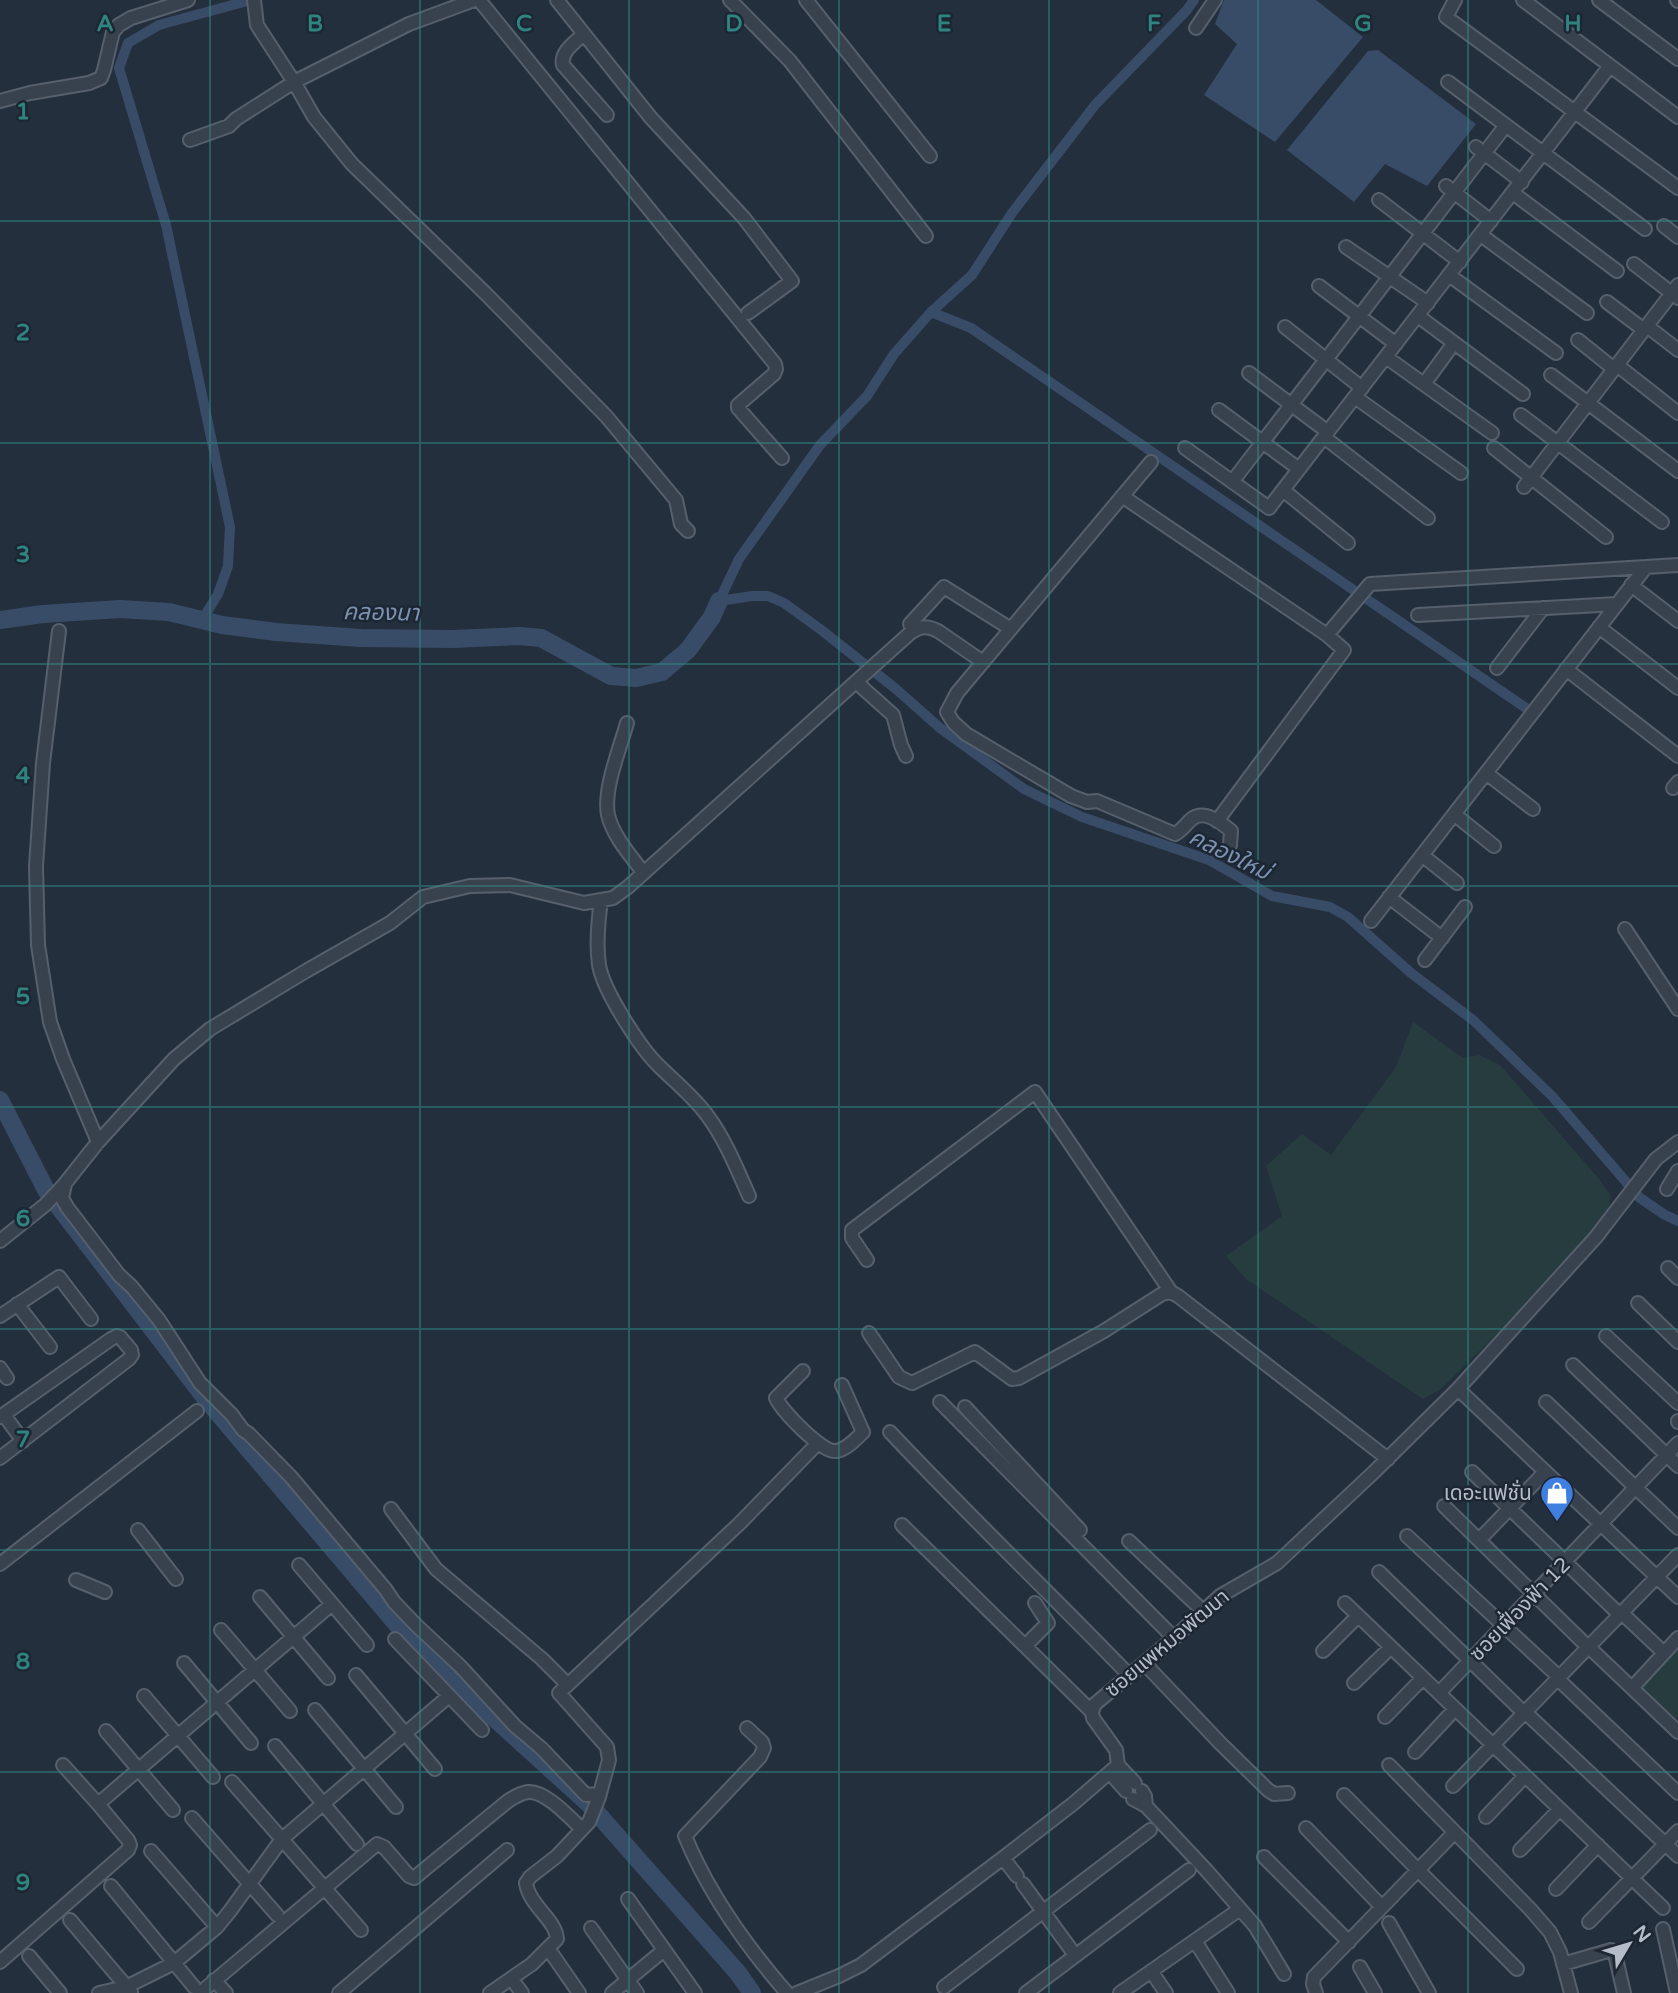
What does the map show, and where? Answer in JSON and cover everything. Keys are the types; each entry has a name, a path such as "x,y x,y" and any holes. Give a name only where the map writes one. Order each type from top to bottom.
{"street":[{"path":"0,103 13,97 73,87 101,78 113,32 120,25 131,18 188,0"},
{"path":"254,0 255,18 261,32 314,117 352,164 584,392 676,500 681,524 688,531"},
{"path":"190,139 229,126 293,82 409,24 476,0 775,364 774,374 738,405 738,408 782,458"},
{"path":"557,0 651,118 744,218 792,281 748,313"},
{"path":"806,0 930,156"},
{"path":"1196,28 1215,0"},
{"path":"1522,0 1678,117"},
{"path":"1599,0 1678,59"},
{"path":"735,2 790,61 926,236"},
{"path":"1451,2 1446,17 1678,188"},
{"path":"584,34 563,55 563,65 607,115"},
{"path":"1185,448 1269,508 1610,66"},
{"path":"1448,82 1646,229"},
{"path":"1232,482 1423,234 1450,190 1481,150 1506,125"},
{"path":"1481,150 1522,182"},
{"path":"1450,190 1492,221"},
{"path":"1513,192 1617,271"},
{"path":"1379,200 1460,262"},
{"path":"1664,226 1678,237"},
{"path":"1481,235 1587,313"},
{"path":"1346,247 1428,303"},
{"path":"1527,482 1645,328 1676,293 1634,264"},
{"path":"1449,275 1556,353"},
{"path":"1318,286 1396,344"},
{"path":"1607,302 1678,350"},
{"path":"1418,316 1523,394"},
{"path":"1285,327 1326,360 1359,392 1461,473"},
{"path":"1578,340 1678,413"},
{"path":"1424,384 1454,343"},
{"path":"1386,357 1492,433"},
{"path":"1250,373 1428,518"},
{"path":"1551,375 1678,471"},
{"path":"1219,410 1299,469"},
{"path":"1521,415 1662,522"},
{"path":"1494,448 1527,482 1606,537"},
{"path":"1151,462 957,693 947,712 965,734 1071,796 1087,802 1097,801 1175,834 1202,814 1231,831 1230,845"},
{"path":"1283,490 1348,543"},
{"path":"1122,496 1327,635 1344,650 1217,821"},
{"path":"1327,635 1370,584 1678,565"},
{"path":"1371,921 1646,567"},
{"path":"1631,585 1678,621"},
{"path":"910,624 944,587 1011,629"},
{"path":"1418,615 1617,604"},
{"path":"1497,668 1544,608"},
{"path":"0,1241 45,1205 174,1059 210,1029 390,923 423,897 470,886 510,885 594,902 619,894 909,634 922,626 930,627 984,662"},
{"path":"1599,627 1678,688"},
{"path":"59,631 43,763 36,866 38,945 50,1022 98,1142"},
{"path":"1566,669 1678,756"},
{"path":"860,679 893,715 906,756"},
{"path":"628,723 607,796 609,817 618,838 643,872"},
{"path":"1486,773 1533,809"},
{"path":"1454,814 1494,846"},
{"path":"1422,855 1457,883"},
{"path":"1389,897 1441,938"},
{"path":"594,902 599,919 599,967 604,982 639,1042 657,1064 694,1098 709,1118 749,1196"},
{"path":"1426,960 1465,906"},
{"path":"1625,929 1678,1009"},
{"path":"867,1260 852,1238 852,1230 1035,1092 1171,1292 1388,1459"},
{"name":"ซอยแพหมอพัฒนา","path":"1240,1909 1146,1806 1145,1796 1134,1791 1114,1769 1116,1749 1097,1725 1092,1712 1098,1701 1230,1589 1277,1563 1388,1459 1458,1389 1596,1237 1656,1158 1678,1142"},
{"path":"1667,1189 1678,1171"},
{"path":"64,1185 62,1198 67,1207 119,1275 159,1320 205,1389 291,1477 415,1625 460,1666 515,1726 541,1748 580,1790 587,1796 600,1796"},
{"path":"1668,1268 1678,1278"},
{"path":"0,1316 59,1277 91,1319"},
{"path":"869,1333 899,1377 905,1381 912,1383 975,1352 1012,1379 1019,1378 1124,1320 1162,1294 1171,1292"},
{"path":"1638,1303 1678,1342"},
{"path":"17,1304 50,1347"},
{"path":"1606,1335 1678,1403"},
{"path":"0,1458 23,1441 129,1359 131,1350 120,1337 111,1339 2,1416 23,1441"},
{"path":"1573,1365 1678,1466"},
{"path":"803,1371 776,1398 780,1406 828,1451 837,1452 863,1432 842,1385"},
{"path":"1458,1389 1678,1597"},
{"path":"940,1402 1176,1636"},
{"path":"1546,1402 1678,1528"},
{"path":"965,1407 1176,1636"},
{"path":"0,1564 197,1411"},
{"path":"890,1432 1129,1675"},
{"path":"490,1993 532,1964 557,1939 556,1931 529,1896 526,1883 586,1826 600,1796 609,1760 607,1747 559,1693 739,1524 818,1443"},
{"name":"ซอยเฟื่องฟ้า 12","path":"1439,1693 1678,1443"},
{"path":"1472,1472 1664,1653"},
{"path":"1479,1540 1545,1472"},
{"path":"1444,1506 1678,1732"},
{"path":"391,1509 436,1569 542,1659 568,1685"},
{"path":"902,1525 1092,1712"},
{"path":"138,1530 176,1579"},
{"path":"1407,1536 1505,1626 1678,1793"},
{"path":"1129,1541 1203,1611"},
{"path":"1453,1786 1623,1616 1678,1555"},
{"path":"299,1565 367,1645"},
{"path":"1379,1572 1678,1856"},
{"path":"76,1580 105,1592"},
{"path":"260,1597 328,1678"},
{"path":"1025,1646 1048,1623 1035,1603"},
{"path":"1345,1603 1663,1908"},
{"path":"98,1804 332,1604"},
{"path":"1323,1651 1358,1616"},
{"path":"221,1630 290,1711"},
{"path":"1632,1688 1678,1638"},
{"path":"395,1639 482,1730"},
{"path":"1354,1683 1391,1647"},
{"path":"184,1663 251,1744"},
{"path":"1144,1663 1268,1790 1274,1794 1288,1793"},
{"path":"356,1675 435,1769"},
{"path":"1385,1717 1423,1678"},
{"path":"144,1696 213,1777"},
{"path":"99,1993 129,1990 174,1963 216,1927 251,1884 282,1839 449,1696"},
{"path":"1415,1752 1455,1709"},
{"path":"315,1710 397,1807"},
{"path":"747,1728 762,1742 764,1748 760,1757 685,1836 697,1866 721,1903 762,1965 787,1993"},
{"path":"106,1731 173,1810"},
{"path":"275,1746 357,1844"},
{"path":"0,1962 128,1850 130,1845 63,1765"},
{"path":"1389,1765 1550,1932 1560,1952 1571,1993"},
{"path":"797,1993 861,1965 1003,1858 1114,1769"},
{"path":"1486,1817 1525,1776"},
{"path":"232,1782 361,1930"},
{"path":"111,1886 197,1990 214,1980 377,1844 384,1847 411,1878 418,1876 508,1801 528,1792 537,1792 586,1826"},
{"path":"1344,1795 1517,1969"},
{"path":"1520,1850 1560,1809"},
{"path":"192,1818 277,1915"},
{"path":"1306,1828 1382,1907"},
{"path":"944,1987 1150,1830"},
{"path":"1590,1922 1678,1831"},
{"path":"1316,1993 1314,1977 1454,1833"},
{"path":"1556,1889 1598,1845"},
{"path":"339,1993 507,1850"},
{"path":"151,1851 216,1927"},
{"path":"1265,1857 1349,1942"},
{"path":"1003,1858 1075,1955"},
{"path":"1026,1993 1189,1870"},
{"path":"628,1899 695,1993"},
{"path":"1120,1993 1240,1909 1267,1945 1284,1974"},
{"path":"70,1920 129,1990"},
{"path":"1389,1923 1429,1993"},
{"path":"591,1928 637,1993"},
{"path":"1663,1929 1677,1993"},
{"path":"1195,1941 1228,1993"},
{"path":"612,1993 664,1950"},
{"path":"1563,1964 1611,1950 1615,1954 1624,1993"},
{"path":"552,1955 579,1993"},
{"path":"29,1956 60,1993"},
{"path":"1360,1967 1375,1993"},
{"path":"1152,1971 1166,1993"},
{"path":"214,1980 226,1993"}],"green space":[{"path":"1413,1022 1463,1058 1480,1055 1501,1066 1611,1196 1608,1212 1499,1332 1441,1389 1423,1399 1246,1279 1226,1256 1282,1216 1266,1166 1302,1134 1331,1155 1396,1067"},
{"path":"1678,1648 1678,1717 1673,1722 1639,1689"}],"water":[{"path":"1224,0 1316,0 1363,37 1275,142 1204,95 1237,44 1215,24"},
{"path":"1378,50 1476,124 1427,186 1385,164 1354,202 1287,150 1368,51"}],"waterway":[{"path":"202,620 218,594 228,566 230,527 166,225 119,68 128,43 159,25 251,0"},
{"name":"คลองใหม่","path":"1194,0 1095,105 1012,213 972,275 931,312 894,354 867,396 820,445 739,559 719,601 768,596 784,603 896,689 940,728 1024,789 1082,817 1209,860 1272,896 1330,907 1348,917 1411,973 1473,1020 1552,1096 1640,1198 1678,1221"},
{"path":"931,312 971,328 1526,708"},
{"name":"คลองนา","path":"0,620 120,609 169,612 222,625 276,632 361,638 452,639 520,636 541,638 611,676 636,678 662,672 688,650 712,617 719,601"},
{"path":"0,1100 46,1190 206,1399 416,1647 589,1804 738,1973 752,1993"}],"place":[{"name":"เดอะแฟชั่น","path":"1557,1523"}]}
